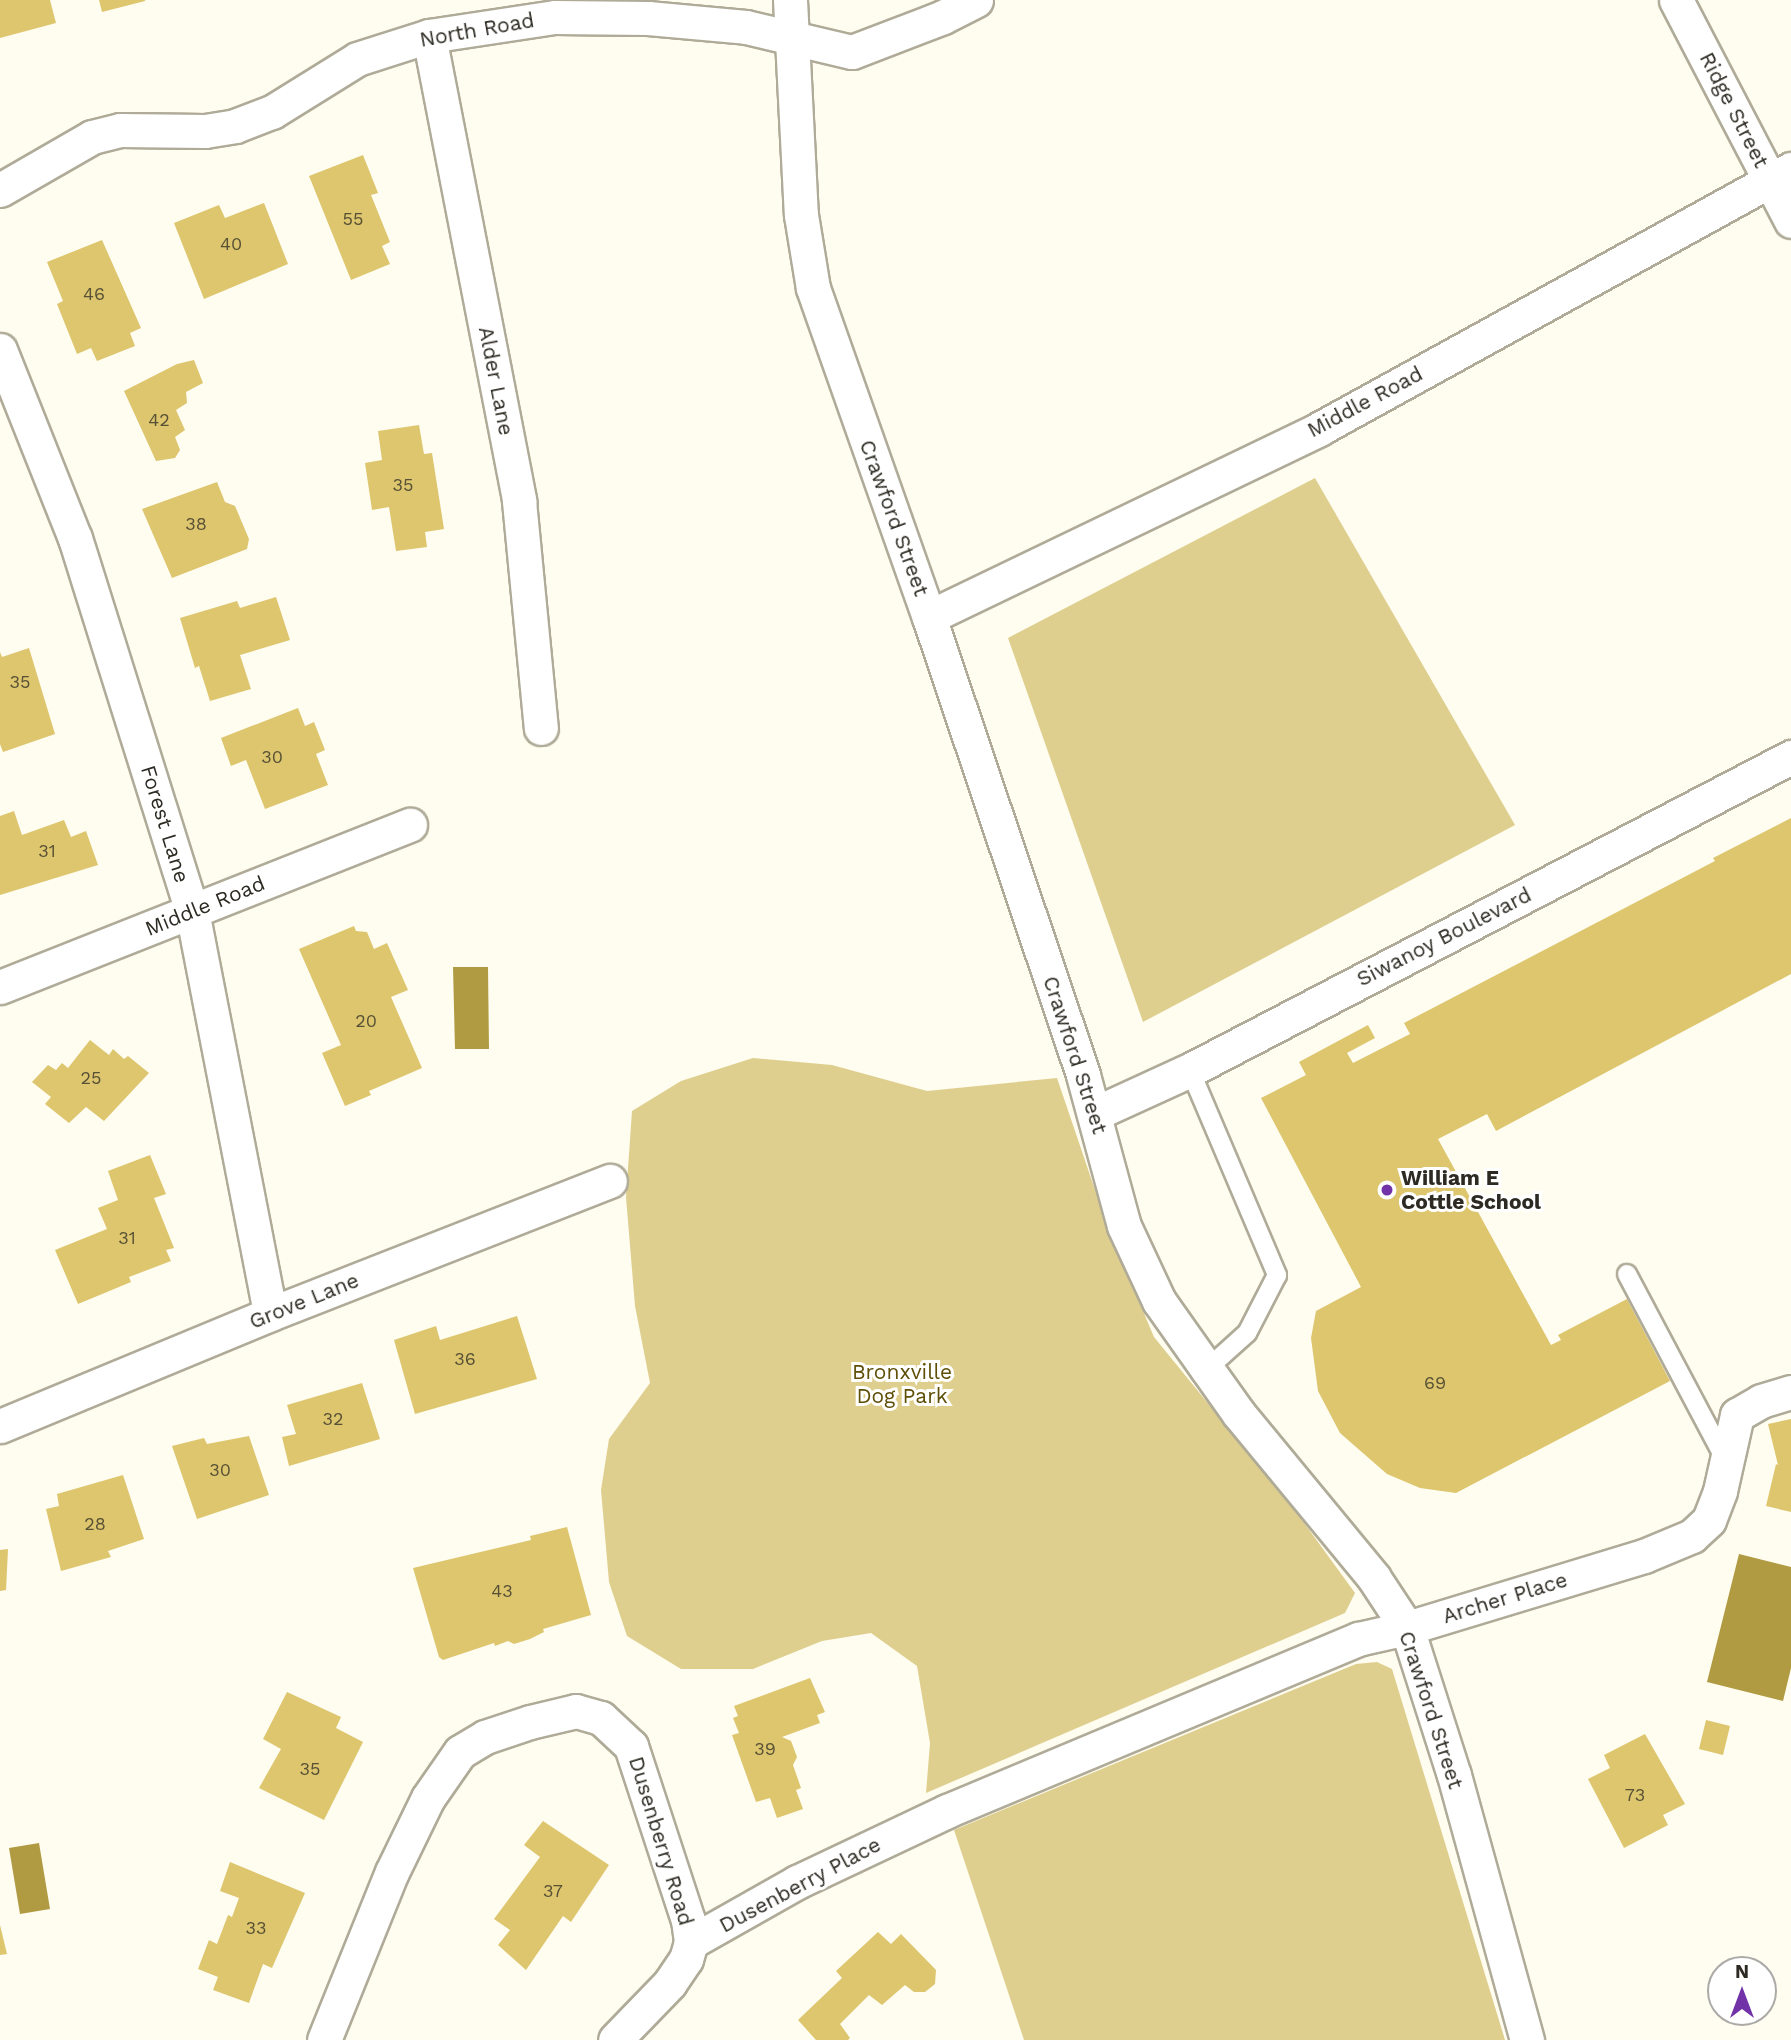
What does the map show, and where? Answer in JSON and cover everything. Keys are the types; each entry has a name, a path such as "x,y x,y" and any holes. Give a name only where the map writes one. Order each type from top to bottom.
{"street":[{"name":"Crawford Street","path":"790,0 801,215 813,288 929,617 1096,1113 1124,1226 1159,1301 1239,1414 1374,1578 1407,1628 1454,1775 1527,2040"},
{"name":"North Road","path":"0,190 92,137 120,130 205,131 235,126 272,112 357,59 429,36 569,17 648,18 746,27 852,52 943,17 976,0"},
{"name":"Ridge Street","path":"1676,0 1780,174 1791,221"},
{"name":"Alder Lane","path":"429,36 519,501 541,728"},
{"name":"Middle Road","path":"929,617 1319,429 1780,174"},
{"name":"Forest Lane","path":"0,350 75,538 192,911 270,1314"},
{"name":"Siwanoy Boulevard","path":"1096,1113 1190,1070 1791,757"},
{"name":"Middle Road","path":"0,987 410,825"},
{"name":"Grove Lane","path":"0,1426 270,1314 610,1181"},
{"name":"Archer Place","path":"947,1811 1358,1639 1407,1628 1644,1556 1692,1536 1709,1520 1720,1490 1737,1415 1761,1401 1791,1392"},
{"name":"Dusenberry Road","path":"324,2040 392,1872 428,1798 460,1752 485,1737 530,1721 576,1712 601,1718 631,1746 688,1920 691,1942 686,1959 670,1983 615,2040"},
{"name":"Dusenberry Place","path":"691,1942 797,1882 947,1811"}],"lane":[{"path":"1190,1070 1277,1275 1247,1334 1207,1369"},
{"path":"1627,1274 1725,1459"}],"green space":[{"path":"1315,478 1515,825 1143,1022 1008,638"},
{"name":"Bronxville Dog Park","path":"753,1058 832,1065 927,1091 1057,1078 1108,1228 1154,1337 1294,1509 1355,1593 1345,1613 926,1793 930,1743 917,1666 871,1633 822,1641 753,1669 681,1669 627,1636 609,1582 601,1490 609,1439 650,1383 635,1306 626,1197 632,1111 681,1081"},
{"path":"1377,1662 1392,1669 1505,2040 1024,2040 954,1830 1356,1664"}],"shaded area":[{"path":"453,967 488,967 489,1049 455,1049"},
{"path":"1739,1554 1791,1567 1791,1668 1783,1701 1707,1682"},
{"path":"39,1843 50,1909 20,1914 9,1848"}],"building":[{"path":"0,0 50,0 56,23 0,38"},
{"path":"99,0 145,0 145,1 102,12"},
{"path":"363,155 378,193 371,195 390,242 382,246 390,264 351,280 309,176"},
{"path":"264,203 288,264 204,299 174,223 219,205 225,218"},
{"path":"102,240 141,328 130,333 135,346 97,361 91,348 77,354 57,304 63,301 47,262"},
{"path":"194,360 203,383 186,392 187,403 176,410 185,430 175,437 180,450 175,458 156,461 124,391 177,364"},
{"path":"419,425 424,454 432,453 444,529 425,532 427,547 396,551 389,507 372,510 365,463 382,460 378,431"},
{"path":"217,482 225,502 235,506 249,539 247,549 172,578 142,509"},
{"path":"276,597 290,640 240,655 251,689 210,701 199,666 195,668 180,618 237,601 240,608"},
{"path":"29,648 55,734 3,752 0,744 0,652 2,657"},
{"path":"298,708 305,726 314,722 325,750 316,754 328,785 265,809 246,760 231,766 221,738"},
{"path":"14,811 22,835 64,820 71,837 86,831 98,865 0,895 0,816"},
{"name":"William E Cottle School","path":"1791,818 1791,974 1496,1131 1487,1114 1438,1139 1551,1345 1561,1340 1558,1335 1627,1299 1670,1381 1456,1493 1420,1488 1387,1474 1340,1433 1318,1391 1311,1338 1316,1311 1361,1287 1261,1098 1306,1075 1299,1062 1368,1025 1375,1038 1347,1053 1353,1063 1410,1034 1404,1023 1715,861 1713,858"},
{"path":"354,926 356,931 367,932 374,949 387,943 408,990 391,997 422,1068 369,1091 371,1095 345,1106 322,1053 341,1045 299,949"},
{"path":"90,1040 109,1055 113,1049 124,1059 128,1056 149,1073 104,1121 86,1107 69,1123 45,1104 51,1097 32,1082 48,1065 56,1070 62,1063 68,1068"},
{"path":"150,1155 166,1194 154,1198 174,1248 166,1250 171,1261 129,1277 131,1282 78,1304 55,1250 107,1229 98,1208 118,1200 108,1171"},
{"path":"517,1316 537,1379 415,1414 394,1340 436,1326 440,1340"},
{"path":"362,1383 380,1439 289,1466 282,1437 296,1434 287,1405"},
{"path":"1791,1419 1791,1512 1766,1506 1776,1464 1778,1465 1768,1424"},
{"path":"249,1436 269,1495 197,1519 172,1446 204,1438 207,1444"},
{"path":"123,1475 144,1539 108,1551 111,1557 61,1571 46,1509 59,1506 57,1494"},
{"path":"567,1527 591,1615 543,1629 544,1632 514,1644 508,1641 495,1646 494,1643 443,1660 439,1657 413,1568 531,1540 530,1536"},
{"path":"8,1549 6,1590 0,1591 0,1550"},
{"path":"810,1678 825,1712 817,1715 820,1723 782,1737 791,1741 797,1757 793,1765 801,1788 796,1790 803,1809 777,1818 770,1798 756,1802 732,1735 739,1733 733,1718 738,1716 734,1706"},
{"path":"287,1692 341,1717 336,1728 363,1742 324,1820 259,1788 281,1749 263,1739"},
{"path":"1706,1720 1730,1726 1723,1755 1699,1749"},
{"path":"1645,1734 1685,1804 1663,1815 1668,1825 1624,1848 1588,1779 1610,1768 1604,1755"},
{"path":"543,1821 609,1865 571,1922 563,1916 526,1970 498,1945 510,1930 494,1919 540,1857 524,1845"},
{"path":"230,1862 305,1893 272,1968 263,1964 249,2003 213,1990 218,1977 198,1969 209,1940 217,1944 228,1915 232,1917 239,1898 220,1891"},
{"path":"0,1925 7,1954 0,1955"},
{"path":"878,1932 891,1944 901,1934 936,1970 935,1984 925,1992 914,1992 905,1985 882,2005 869,1995 840,2024 850,2038 848,2040 816,2040 798,2020 842,1978 836,1971"}],"place":[{"name":"William E Cottle School","path":"1387,1190"}]}
